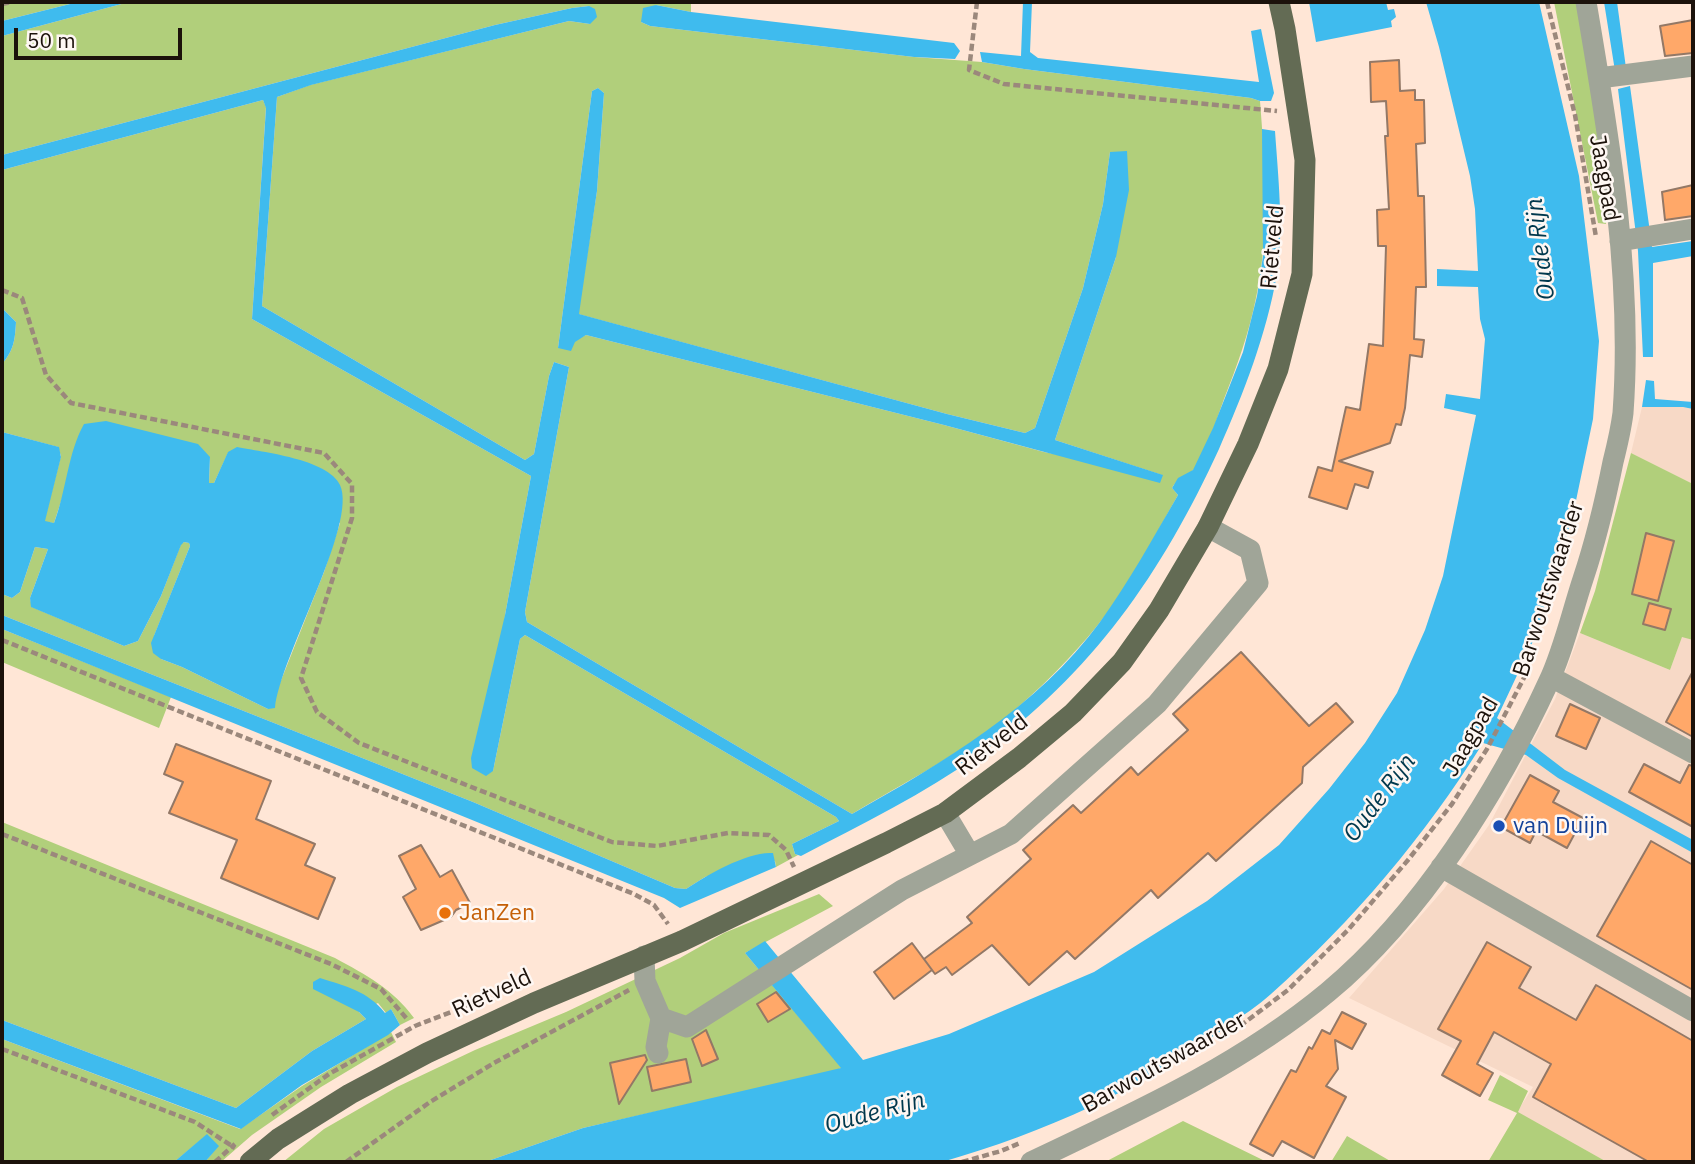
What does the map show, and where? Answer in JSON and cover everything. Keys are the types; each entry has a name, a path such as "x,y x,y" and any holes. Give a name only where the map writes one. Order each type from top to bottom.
{"main road":[{"name":"Rietveld","path":"252,1160 278,1139 350,1094 427,1054 534,1003 803,883 944,813 1019,758 1062,722 1122,662 1159,610 1208,527 1248,444 1278,369 1302,274 1305,160 1286,29 1279,2"}],"street":[{"name":"Barwoutswaarder","path":"1031,1162 1156,1102 1241,1054 1328,992 1387,934 1441,867 1477,814 1508,761 1551,677 1600,527 1622,418 1626,341 1626,240 1586,2"},
{"path":"1599,78 1693,66"},
{"path":"1626,240 1693,229"},
{"path":"661,1018 687,1027 902,890 1010,834 1157,704 1258,583 1250,550 1208,527"},
{"path":"1551,677 1693,753"},
{"path":"944,813 970,855"},
{"path":"1441,867 1693,1011"},
{"path":"644,956 645,981 661,1018 656,1047 658,1054"}],"path":[{"path":"2,4 11,2"},
{"path":"977,2 969,70 1004,84 1283,109"},
{"name":"Jaagpad","path":"1547,2 1575,115 1598,246"},
{"path":"2,290 22,298 46,375 71,403 324,453 352,484 352,518 301,678 317,712 359,743 612,842 657,846 728,833 769,835 786,850 803,883"},
{"path":"2,640 634,894 654,905 671,928 662,932"},
{"name":"Jaagpad","path":"1234,1031 1288,990 1348,930 1428,834 1487,749 1528,669"},
{"path":"2,834 331,964 381,989 408,1020"},
{"path":"346,1162 430,1102 494,1063 645,981"},
{"path":"268,1118 329,1074 415,1026 507,990"},
{"path":"2,1049 195,1122 252,1160"},
{"path":"215,1162 241,1139"},
{"path":"962,1162 1001,1151 1026,1140"}],"shaded area":[{"path":"1642,407 1693,409 1693,484 1631,453"},
{"path":"1580,633 1670,670 1682,636 1693,640 1693,1162 1607,1162 1517,1112 1533,1087 1349,998 1444,889 1489,825 1555,699"}],"green space":[{"path":"2,2 78,2 2,21"},
{"path":"129,2 691,2 691,12 656,5 641,22 650,26 914,57 982,62 1251,98 1260,101 1265,175 1265,224 1256,298 1242,349 1204,452 1193,471 1178,480 1172,488 1178,495 1109,611 1077,650 1044,683 992,728 852,814 527,622 525,612 569,367 554,362 534,454 525,460 262,306 277,97 310,85 569,21 590,24 589,6 495,25 2,155 2,36","holes":["598,88 604,93 597,191 578,314 1025,433 1035,428 1083,288 1103,204 1110,152 1116,257 1055,440 1162,475 1044,452 586,335 558,348 592,91"]},
{"path":"1554,2 1578,2 1597,129 1606,224 1598,223"},
{"path":"263,100 266,107 252,319 531,476 505,615 493,771 520,639 525,635 836,817 839,821 792,844 795,854 798,855 776,867 775,861 705,877 686,889 675,888 473,802 2,615 2,594 12,598 20,592 35,547 48,549 30,598 32,607 124,646 138,641 161,596 181,544 189,543 154,636 161,659 268,709 324,572 340,523 228,453 214,483 209,483 210,457 66,486 54,523 44,522 61,456 58,447 2,432 2,364 13,344 16,322 2,308 2,170"},
{"path":"1631,453 1693,484 1693,640 1682,637 1670,670 1580,633 1595,591"},
{"path":"2,629 171,697 159,728 2,662"},
{"path":"2,822 335,958 388,991 414,1018 400,1025 391,1009 386,1013 378,1003 359,1012 366,1019 312,1051 236,1108 2,1020"},
{"path":"819,894 833,906 745,953 842,1068 583,1128 485,1162 283,1162 324,1129 397,1087 475,1050 566,1012 680,958 724,933"},
{"path":"391,1032 396,1042 321,1087 252,1135 221,1162 205,1162 218,1146 207,1135 174,1162 2,1162 2,1039 240,1129 302,1086"},
{"path":"1500,1075 1528,1091 1518,1112 1607,1162 1488,1162 1517,1113 1488,1100"},
{"path":"1183,1121 1267,1162 1105,1162"},
{"path":"1347,1136 1392,1162 1331,1162"}],"water":[{"path":"78,2 129,2 2,36 2,21"},
{"path":"1023,2 1032,2 1030,52 1038,58 1259,82 1251,31 1261,29 1274,93 1271,101 982,62 980,52 1021,56"},
{"path":"1309,2 1386,2 1388,10 1394,9 1396,17 1391,21 1392,27 1316,42"},
{"name":"Oude Rijn","path":"1426,2 1539,2 1579,176 1599,341 1593,419 1573,515 1535,637 1497,718 1565,770 1693,840 1693,853 1558,778 1526,755 1483,743 1437,811 1386,876 1331,937 1271,994 1162,1069 1055,1123 942,1162 485,1162 583,1128 841,1068 745,953 765,941 863,1060 949,1034 1094,972 1207,901 1279,845 1329,789 1365,743 1397,693 1425,630 1443,576 1476,415 1444,408 1446,394 1480,399 1485,339 1480,319 1478,287 1437,286 1437,269 1478,271 1475,209 1470,176"},
{"path":"1604,2 1617,2 1626,68 1615,71"},
{"path":"656,5 691,12 954,43 960,51 955,59 914,57 650,26 641,22 643,8"},
{"path":"589,6 595,9 597,17 590,24 569,21 311,85 277,97 262,306 525,460 534,454 554,362 569,367 525,612 527,622 852,814 954,753 1018,707 1075,653 1131,576 1178,495 1172,488 1178,478 1193,470 1243,352 1257,296 1263,256 1262,129 1275,131 1280,240 1277,274 1267,319 1245,385 1219,449 1173,538 1148,579 1090,655 1057,690 1020,723 937,782 801,856 795,854 792,844 839,821 836,817 525,635 520,639 493,771 486,776 472,768 471,758 505,615 531,476 252,319 266,108 263,100 2,170 2,155 495,25"},
{"path":"1630,86 1652,247 1693,241 1693,256 1653,263 1653,357 1643,357 1638,251 1618,89"},
{"path":"598,88 604,93 597,191 579,314 1025,433 1035,428 1083,288 1103,204 1110,152 1127,151 1129,190 1116,257 1055,440 1163,475 1160,483 944,425 586,335 575,342 571,351 558,348 592,91"},
{"path":"2,308 16,322 13,344 2,364"},
{"path":"1646,380 1654,381 1655,399 1693,402 1693,409 1642,407"},
{"path":"106,421 198,444 210,457 209,483 214,483 228,452 237,447 309,463 333,476 340,485 343,504 338,529 280,685 275,708 268,709 153,653 151,643 189,543 184,542 181,545 161,596 138,641 124,646 31,607 30,598 48,549 35,547 20,592 12,598 2,594 2,432 59,447 61,457 45,521 54,523 74,447 84,424"},
{"path":"2,615 473,802 675,888 686,889 728,865 763,853 773,853 776,867 680,908 664,898 2,629"},
{"path":"320,978 364,994 385,1013 391,1009 400,1025 388,1035 302,1085 241,1129 2,1039 2,1020 236,1108 312,1051 366,1019 359,1012 313,989 313,982"},
{"path":"207,1134 219,1146 205,1162 174,1162"}],"building":[{"path":"1693,20 1693,53 1665,56 1660,26"},
{"path":"1399,60 1400,91 1415,90 1415,100 1424,100 1425,143 1416,144 1418,196 1424,196 1426,287 1416,287 1414,339 1424,340 1422,357 1410,355 1405,408 1401,425 1396,424 1390,443 1339,461 1373,472 1368,488 1355,484 1347,509 1309,497 1318,467 1332,471 1346,407 1360,410 1369,344 1383,346 1386,246 1378,246 1377,210 1389,209 1385,136 1388,136 1386,101 1371,102 1370,62"},
{"path":"1693,185 1693,216 1665,220 1662,192"},
{"path":"1646,533 1674,541 1658,601 1632,594"},
{"path":"1649,603 1671,609 1665,630 1643,624"},
{"path":"1241,652 1309,726 1336,703 1353,722 1303,767 1302,783 1216,861 1208,853 1158,898 1151,890 1075,959 1067,951 1029,985 992,945 952,975 946,967 935,974 924,959 972,923 967,917 1031,859 1023,850 1073,805 1081,813 1131,767 1138,775 1188,730 1173,714"},
{"path":"1693,671 1693,737 1666,722"},
{"path":"1570,704 1600,718 1586,749 1556,736"},
{"path":"176,744 271,781 256,819 315,844 305,865 335,878 318,919 221,878 237,840 169,813 183,782 164,774"},
{"path":"1644,764 1680,783 1689,765 1693,766 1693,827 1629,792"},
{"path":"1530,775 1559,791 1553,802 1583,818 1567,848 1536,831 1530,843 1501,827"},
{"path":"1651,841 1693,865 1693,990 1597,936"},
{"path":"421,845 440,877 452,870 470,903 456,910 451,917 421,930 403,897 416,889 399,856"},
{"path":"1487,942 1531,967 1519,988 1576,1020 1596,985 1693,1041 1693,1162 1649,1162 1533,1097 1551,1064 1494,1032 1477,1064 1493,1073 1480,1096 1442,1075 1461,1041 1438,1029"},
{"path":"912,943 932,970 894,999 874,972"},
{"path":"776,992 790,1009 768,1022 757,1004"},
{"path":"1342,1012 1366,1024 1352,1049 1335,1040 1338,1069 1326,1086 1346,1097 1314,1158 1282,1141 1273,1156 1250,1144 1291,1070 1296,1072 1309,1047 1312,1049 1322,1030 1330,1034"},
{"path":"706,1030 718,1059 702,1066 692,1039"},
{"path":"645,1055 647,1060 619,1104 610,1063"},
{"path":"686,1059 691,1082 652,1091 647,1067"}],"place":[{"name":"van Duijn","path":"1499,826"},
{"name":"JanZen","path":"445,913"}]}
